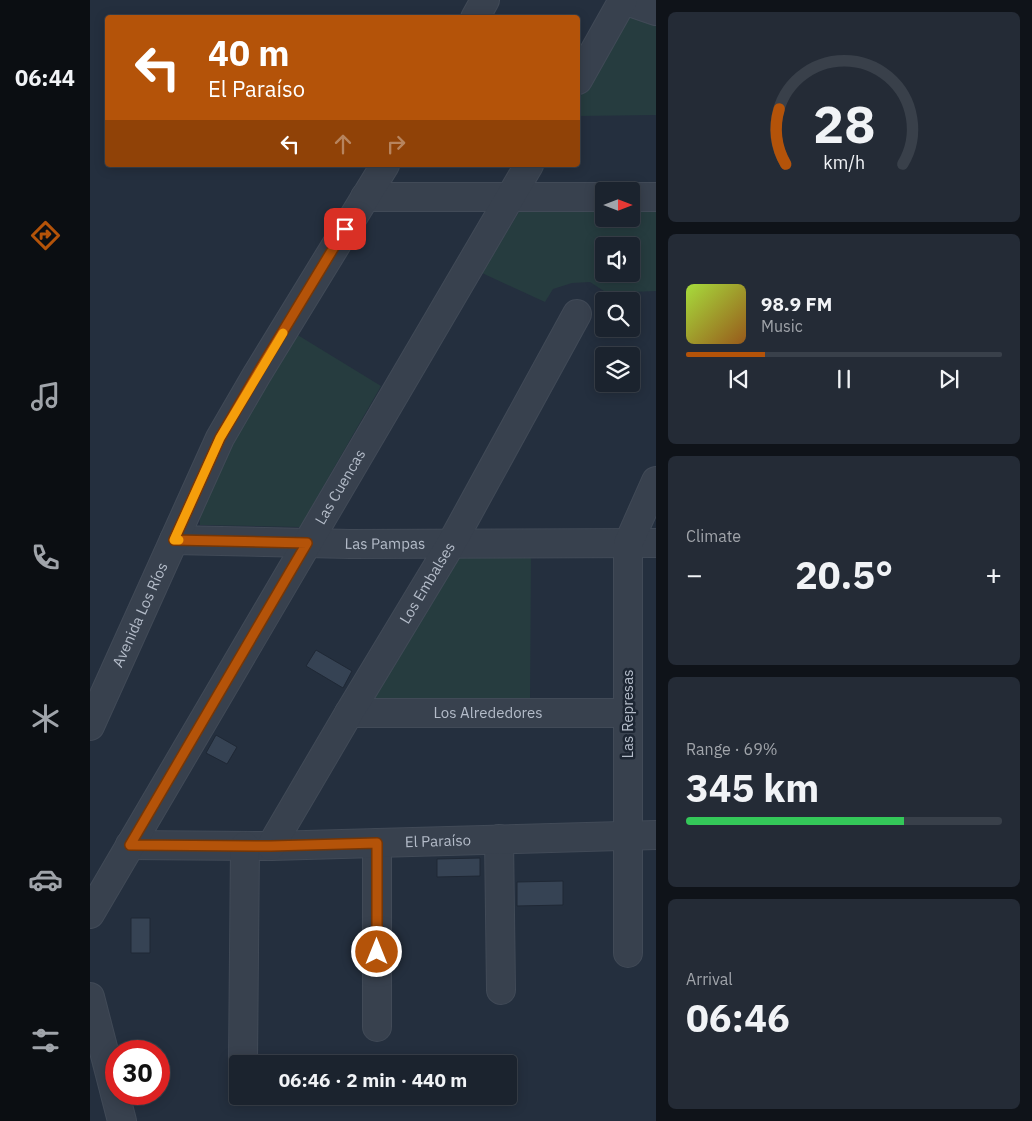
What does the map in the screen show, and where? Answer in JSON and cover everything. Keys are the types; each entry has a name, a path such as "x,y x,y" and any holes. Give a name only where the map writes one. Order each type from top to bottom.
{"street":[{"path":"477,15 486,0"},
{"path":"580,77 624,0 656,11"},
{"name":"Avenida Los Ríos","path":"90,726 220,438 384,167"},
{"name":"Las Cuencas","path":"90,914 528,167"},
{"path":"365,196 595,197"},
{"path":"640,197 656,197"},
{"name":"Los Embalses","path":"258,846 349,714 451,544 577,314"},
{"name":"Las Represas","path":"628,953 628,544 656,481"},
{"name":"Las Pampas","path":"174,540 451,544 656,543"},
{"name":"Los Alrededores","path":"349,714 628,713"},
{"name":"El Paraíso","path":"130,845 258,846 656,835"},
{"path":"499,839 500,990"},
{"path":"377,843 377,1028"},
{"path":"243,1055 258,846"},
{"path":"90,997 122,1121"}],"green space":[{"path":"630,12 656,19 656,115 580,116 580,98"},
{"path":"595,211 595,228 640,228 640,211 656,211 656,291 605,292 590,282 572,283 553,289 545,302 482,273 519,212"},
{"path":"296,334 381,386 300,527 200,525 200,508 237,432"},
{"path":"454,555 531,555 530,702 373,706 364,698"}],"building":[{"path":"316,650 352,671 343,688 306,666"},
{"path":"216,735 237,747 227,764 206,753"},
{"path":"480,858 480,876 437,877 437,859"},
{"path":"563,881 563,905 517,906 517,882"},
{"path":"131,918 150,918 150,953 131,953"}],"slow traffic":[{"path":"179,540 174,540 220,438 283,333"}],"route":[{"path":"345,229 220,438 174,540 307,543 130,845 271,846 377,843 377,952"}]}
